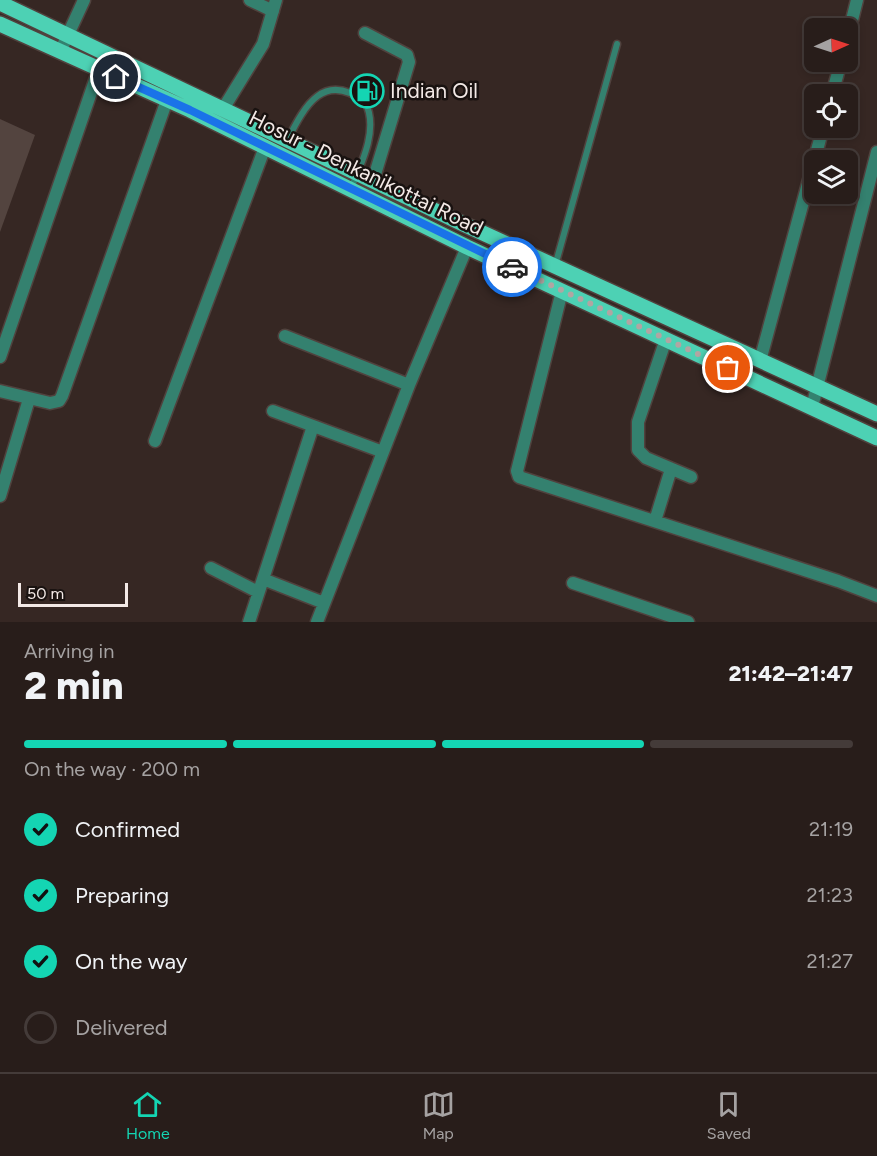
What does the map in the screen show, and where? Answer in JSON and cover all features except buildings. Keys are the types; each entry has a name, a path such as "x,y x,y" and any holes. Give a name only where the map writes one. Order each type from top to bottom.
{"main road":[{"name":"Hosur - Denkanikottai Road","path":"0,3 372,181 877,414"},
{"name":"Hosur - Denkanikottai Road","path":"0,24 167,100 467,247 877,438"}],"street":[{"path":"60,52 84,0"},
{"path":"223,109 263,44 274,5 250,0"},
{"path":"852,18 857,0"},
{"path":"365,33 407,55 409,62 372,181"},
{"path":"1,349 99,69"},
{"path":"0,391 55,403 62,396 167,100"},
{"path":"760,361 820,138"},
{"path":"155,441 265,147"},
{"path":"812,407 877,152"},
{"path":"317,622 383,452 467,247"},
{"path":"562,291 517,471 519,477 838,581 877,596"},
{"path":"285,336 410,385"},
{"path":"666,339 638,422 638,450 646,458 691,477"},
{"path":"0,496 29,399"},
{"path":"273,411 383,452"},
{"path":"249,622 313,426"},
{"path":"655,521 671,469"},
{"path":"211,568 258,592"},
{"path":"263,579 324,603"},
{"path":"573,583 688,622"}],"lane":[{"path":"555,266 617,44"},
{"path":"288,140 299,116 315,96 328,89 349,92 365,102 371,120 370,131 351,189"}],"way so far":[{"path":"512,267 728,368"}],"place":[{"name":"Indian Oil","path":"367,91"}],"route":[{"path":"116,77 190,110 512,267"}]}
